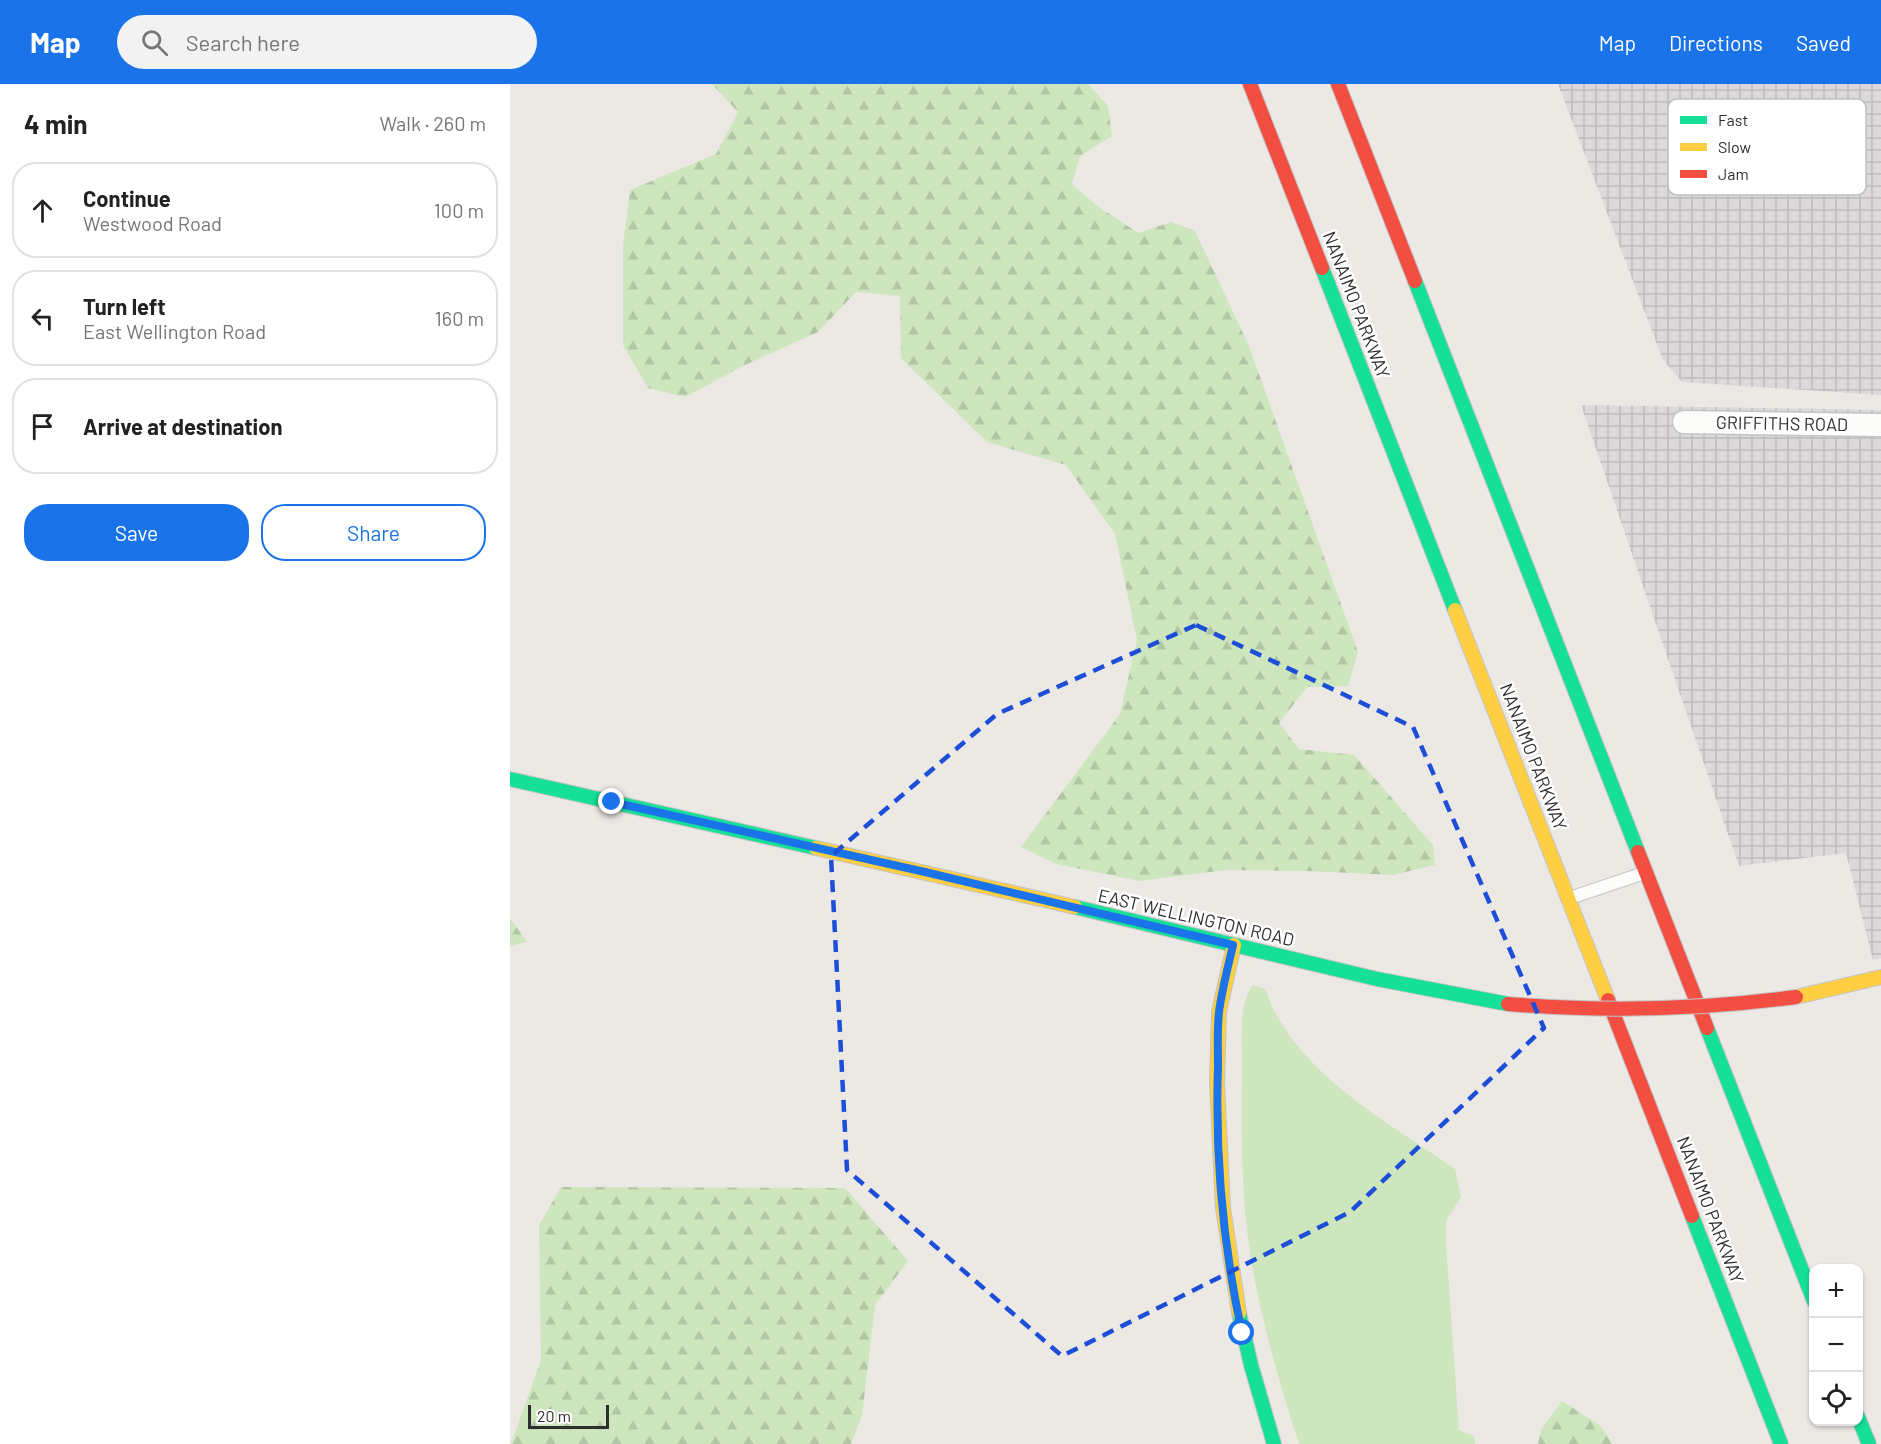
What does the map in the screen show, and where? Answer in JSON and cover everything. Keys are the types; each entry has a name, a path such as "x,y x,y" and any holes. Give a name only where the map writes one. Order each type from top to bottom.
{"main road":[{"name":"NANAIMO PARKWAY","path":"1250,84 1781,1444"},
{"path":"1338,84 1809,1288"},
{"name":"EAST WELLINGTON ROAD","path":"510,779 925,872 1407,986 1508,1004 1560,1009 1644,1011 1743,1005 1796,997 1881,976"},
{"path":"1233,945 1224,979 1219,1013 1217,1093 1221,1194 1233,1293 1251,1371 1274,1444"},
{"path":"1862,1426 1869,1444"}],"street":[{"name":"GRIFFITHS ROAD","path":"1684,422 1881,425"}],"lane":[{"path":"1568,898 1646,873"}],"highlighted area":[{"path":"1196,625 1413,727 1544,1028 1350,1212 1062,1356 847,1170 831,856 997,714"}],"shaded area":[{"path":"1558,84 1881,84 1881,395 1682,382 1663,360"},
{"path":"1581,405 1881,410 1881,958 1873,960 1846,853 1739,866"}],"green space":[{"path":"712,84 1088,84 1108,106 1112,136 1080,156 1072,184 1096,205 1138,233 1171,222 1195,231 1249,346 1358,652 1348,686 1307,687 1279,723 1299,749 1354,755 1433,845 1435,865 1393,875 1226,870 1140,881 1056,864 1021,847 1120,714 1137,640 1115,534 1066,465 987,442 901,358 900,296 856,292 818,332 745,365 685,397 648,388 623,345 623,246 630,190 716,154 738,112"},
{"path":"510,918 527,942 510,946"},
{"path":"1253,985 1265,989 1279,1019 1298,1046 1320,1070 1372,1113 1455,1169 1461,1197 1446,1221 1446,1243 1459,1430 1474,1436 1475,1444 1299,1444 1265,1326 1247,1233 1242,1151 1242,1026 1245,1004"},
{"path":"561,1187 845,1188 908,1261 875,1305 862,1416 851,1444 511,1444 541,1360 539,1225"},
{"path":"1562,1401 1601,1426 1612,1444 1538,1444 1541,1430"}],"traffic: fast":[{"path":"1322,268 1455,610"},
{"path":"1415,281 1638,852"},
{"path":"510,779 816,848"},
{"path":"1075,907 1377,979 1508,1004"},
{"path":"1707,1028 1809,1288"},
{"path":"1692,1216 1781,1444"},
{"path":"1239,1313 1251,1365 1274,1444"},
{"path":"1862,1426 1869,1444"}],"traffic: slow":[{"path":"1455,610 1608,1000"},
{"path":"816,848 1075,907"},
{"path":"1234,945 1219,1012 1217,1083 1223,1208 1239,1313"},
{"path":"1796,997 1881,977"}],"traffic: jam":[{"path":"1250,84 1322,268"},
{"path":"1338,84 1415,281"},
{"path":"1638,852 1707,1028"},
{"path":"1508,1004 1616,1009 1724,1005 1796,997"},
{"path":"1608,1000 1692,1216"}],"route":[{"path":"612,802 925,872 1233,945 1224,979 1219,1013 1218,1145 1226,1244 1242,1333"}]}
